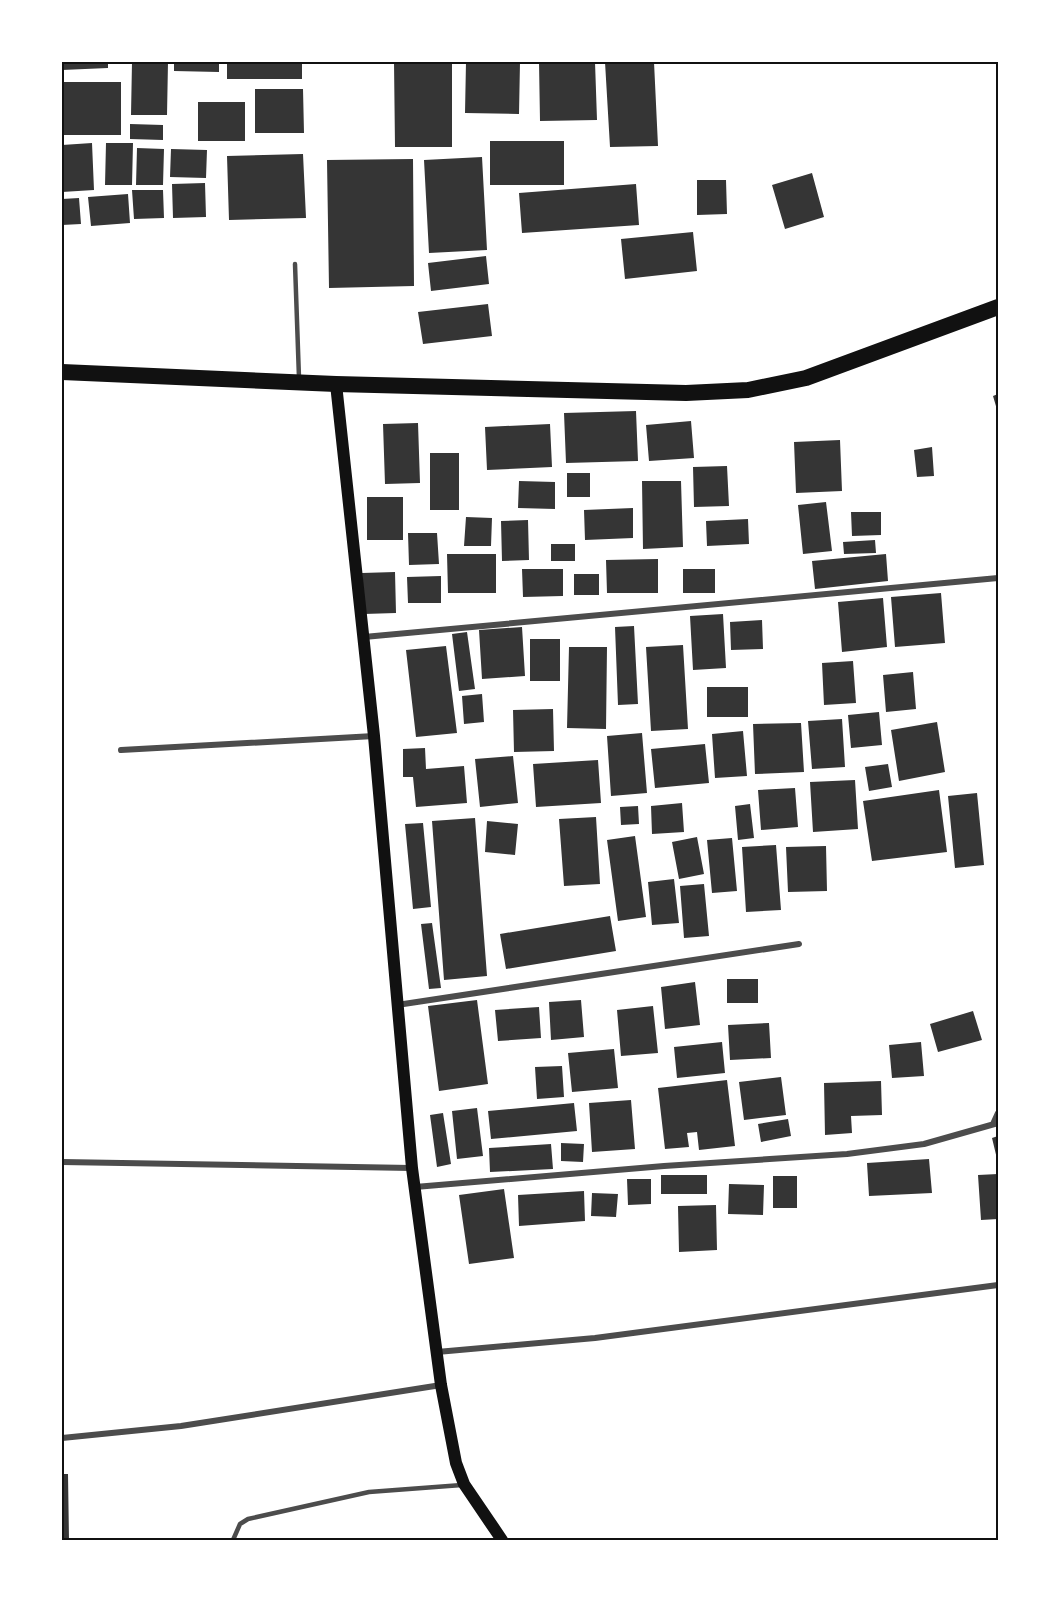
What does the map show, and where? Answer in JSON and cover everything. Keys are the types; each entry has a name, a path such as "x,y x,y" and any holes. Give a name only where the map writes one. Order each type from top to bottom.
{"highway":[{"path":"62,372 336,384 686,393 748,390 806,378 999,307"}],"main road":[{"path":"336,384 374,736 412,1168 441,1385 456,1463 464,1484 502,1540"}],"street":[{"path":"364,637 999,578"},
{"path":"121,750 374,736"},
{"path":"396,1005 799,944"},
{"path":"415,1187 652,1167 847,1154 924,1143 996,1123 999,1113"},
{"path":"62,1162 412,1168"},
{"path":"437,1352 595,1338 999,1285"},
{"path":"62,1438 181,1426 441,1385"}],"lane":[{"path":"295,264 299,382"},
{"path":"233,1540 240,1524 248,1519 369,1491 464,1484"}],"building":[{"path":"62,62 108,62 108,68 62,70"},
{"path":"132,62 168,62 167,115 131,115"},
{"path":"174,62 219,62 219,72 174,71"},
{"path":"227,62 302,62 302,79 227,79"},
{"path":"394,62 452,62 452,147 395,147"},
{"path":"466,62 520,62 519,114 465,113"},
{"path":"539,62 595,62 597,120 540,121"},
{"path":"605,62 654,62 658,146 610,147"},
{"path":"62,82 121,82 121,135 62,135"},
{"path":"255,89 303,89 304,133 255,133"},
{"path":"198,102 245,102 245,141 198,141"},
{"path":"130,124 163,125 163,140 130,139"},
{"path":"490,141 564,141 564,185 490,185"},
{"path":"92,143 94,190 62,192 62,145"},
{"path":"106,143 133,143 132,185 105,185"},
{"path":"137,148 164,149 163,185 136,185"},
{"path":"171,149 207,150 206,178 170,177"},
{"path":"303,154 306,218 229,220 227,156"},
{"path":"482,157 487,250 429,253 424,160"},
{"path":"413,159 414,286 329,288 327,160"},
{"path":"812,173 824,217 785,229 772,185"},
{"path":"697,180 726,180 727,214 697,215"},
{"path":"205,183 206,217 173,218 172,184"},
{"path":"636,184 639,225 522,233 519,193"},
{"path":"132,190 163,190 164,218 134,219"},
{"path":"128,194 130,223 91,226 88,197"},
{"path":"79,198 81,224 62,225 62,199"},
{"path":"693,232 697,271 625,279 621,239"},
{"path":"486,256 489,284 431,291 428,263"},
{"path":"488,304 492,336 423,344 418,312"},
{"path":"998,394 998,413 993,396"},
{"path":"636,411 638,461 566,463 564,413"},
{"path":"691,421 694,458 649,461 646,425"},
{"path":"418,423 420,483 385,484 383,424"},
{"path":"550,424 552,467 487,470 485,427"},
{"path":"840,440 842,491 796,493 794,442"},
{"path":"932,447 934,476 917,477 914,450"},
{"path":"430,453 459,453 459,510 430,510"},
{"path":"727,466 729,506 694,507 693,467"},
{"path":"567,473 590,473 590,497 567,497"},
{"path":"519,481 555,482 555,509 518,508"},
{"path":"642,481 681,481 683,547 643,549"},
{"path":"367,497 403,497 403,540 367,540"},
{"path":"826,502 832,551 803,554 798,505"},
{"path":"633,508 633,538 585,540 584,510"},
{"path":"851,512 881,512 881,535 852,536"},
{"path":"466,517 492,518 491,546 464,546"},
{"path":"748,519 749,544 707,546 706,521"},
{"path":"528,520 529,560 502,561 501,521"},
{"path":"408,533 437,533 439,564 409,565"},
{"path":"875,540 876,553 844,554 843,542"},
{"path":"551,544 575,544 575,561 551,561"},
{"path":"447,554 496,554 496,593 448,593"},
{"path":"886,554 888,581 815,589 812,561"},
{"path":"658,559 658,593 607,593 606,560"},
{"path":"522,569 563,569 563,596 523,597"},
{"path":"683,569 715,569 715,593 683,593"},
{"path":"395,572 396,613 364,614 362,573"},
{"path":"574,574 599,574 599,595 574,595"},
{"path":"441,576 441,603 408,603 407,577"},
{"path":"941,593 945,643 895,647 891,597"},
{"path":"883,598 887,647 842,652 838,602"},
{"path":"723,614 726,668 693,670 690,616"},
{"path":"762,620 763,649 731,650 730,622"},
{"path":"634,626 638,704 618,705 615,627"},
{"path":"522,627 525,676 482,679 479,630"},
{"path":"467,632 475,689 459,691 452,634"},
{"path":"530,639 560,639 560,681 530,681"},
{"path":"683,645 688,729 651,731 646,647"},
{"path":"446,646 457,733 416,737 406,650"},
{"path":"569,647 607,647 606,729 567,728"},
{"path":"853,661 856,703 824,705 822,663"},
{"path":"913,672 916,709 886,712 883,675"},
{"path":"707,687 748,687 748,717 707,717"},
{"path":"482,694 484,722 464,724 462,696"},
{"path":"553,709 554,751 514,752 513,710"},
{"path":"879,712 882,745 851,748 848,715"},
{"path":"842,719 845,767 812,769 808,721"},
{"path":"937,722 945,772 899,781 891,730"},
{"path":"801,723 804,772 755,774 753,724"},
{"path":"743,731 747,776 715,778 712,734"},
{"path":"642,733 647,793 611,796 607,736"},
{"path":"705,744 709,783 655,788 651,749"},
{"path":"425,748 426,769 464,766 467,803 416,807 413,777 403,777 403,749"},
{"path":"513,756 518,803 480,807 475,759"},
{"path":"598,760 601,803 536,807 533,764"},
{"path":"888,764 892,787 869,791 865,767"},
{"path":"855,780 858,829 813,832 810,782"},
{"path":"795,788 798,827 761,830 758,790"},
{"path":"939,790 947,852 872,861 863,801"},
{"path":"977,793 984,865 955,868 948,796"},
{"path":"682,803 684,832 652,834 651,806"},
{"path":"750,804 754,838 738,840 735,806"},
{"path":"638,806 639,824 621,825 620,807"},
{"path":"596,817 600,884 564,886 559,819"},
{"path":"475,818 487,976 444,980 432,821"},
{"path":"487,821 518,824 515,855 485,852"},
{"path":"423,823 431,907 413,909 405,824"},
{"path":"635,836 646,917 618,921 607,840"},
{"path":"697,837 704,874 679,879 672,842"},
{"path":"732,838 737,891 712,893 707,840"},
{"path":"776,845 781,910 746,912 742,847"},
{"path":"826,846 827,891 788,892 786,847"},
{"path":"674,879 679,923 652,925 648,882"},
{"path":"704,884 709,936 684,938 680,886"},
{"path":"610,916 616,951 506,969 500,934"},
{"path":"432,923 441,988 429,989 421,924"},
{"path":"727,979 758,979 758,1003 727,1003"},
{"path":"695,982 700,1025 665,1029 661,987"},
{"path":"477,1000 488,1084 439,1091 428,1006"},
{"path":"581,1000 584,1037 551,1040 549,1002"},
{"path":"653,1006 658,1053 621,1056 617,1010"},
{"path":"539,1007 541,1038 498,1041 495,1010"},
{"path":"973,1011 982,1040 938,1052 930,1024"},
{"path":"769,1023 771,1058 730,1060 728,1025"},
{"path":"722,1042 725,1073 677,1078 674,1047"},
{"path":"921,1042 924,1076 892,1078 889,1045"},
{"path":"614,1049 618,1088 572,1092 568,1053"},
{"path":"562,1066 564,1097 537,1099 535,1067"},
{"path":"781,1077 786,1115 744,1120 739,1082"},
{"path":"727,1080 735,1146 699,1150 697,1132 687,1133 689,1147 665,1149 658,1088"},
{"path":"881,1081 882,1115 851,1116 852,1133 825,1135 824,1083"},
{"path":"631,1100 635,1149 592,1152 589,1103"},
{"path":"574,1103 577,1131 491,1139 488,1111"},
{"path":"477,1108 483,1156 457,1159 452,1111"},
{"path":"443,1113 451,1164 437,1167 430,1115"},
{"path":"788,1119 791,1136 761,1142 758,1124"},
{"path":"998,1136 998,1163 992,1138"},
{"path":"561,1143 584,1144 583,1162 561,1161"},
{"path":"551,1144 553,1169 490,1172 489,1148"},
{"path":"929,1159 932,1193 869,1196 867,1163"},
{"path":"998,1174 998,1219 981,1220 978,1175"},
{"path":"661,1175 707,1175 707,1194 661,1194"},
{"path":"773,1176 797,1176 797,1208 773,1208"},
{"path":"627,1179 651,1179 651,1204 628,1205"},
{"path":"729,1184 764,1185 763,1215 728,1214"},
{"path":"504,1189 514,1258 469,1264 459,1195"},
{"path":"584,1191 585,1221 519,1226 518,1195"},
{"path":"592,1193 618,1194 616,1217 591,1216"},
{"path":"716,1205 717,1250 679,1252 678,1206"},
{"path":"62,1474 68,1474 69,1540 62,1540"}]}
